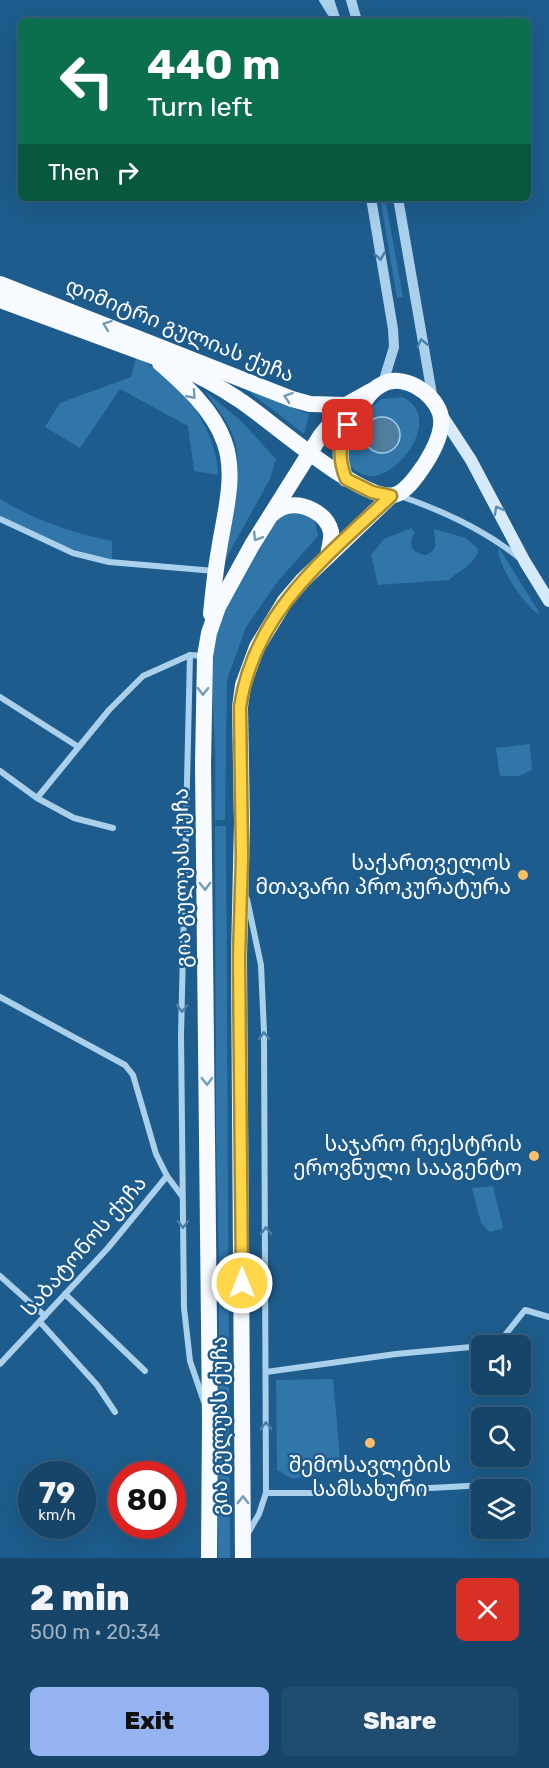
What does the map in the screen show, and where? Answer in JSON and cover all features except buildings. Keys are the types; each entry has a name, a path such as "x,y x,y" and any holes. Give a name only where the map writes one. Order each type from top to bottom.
{"highway":[{"name":"დიმიტრი გულიას ქუჩა","path":"0,284 292,399 310,404 346,405"},
{"name":"დიმიტრი გულიას ქუჩა","path":"0,300 195,374 225,391 346,479"},
{"path":"150,355 176,377 207,411 217,425 228,453 229,484 215,572 209,633"},
{"path":"406,383 424,392 436,407 440,432 430,456 418,474 394,495 372,492 346,479 340,458 342,439 348,425 377,387 406,383"},
{"name":"გია გულუას ქუჩა","path":"209,1558 210,1419 203,743 197,656 209,633 218,607 252,545 310,452 346,405 377,387"},
{"name":"გია გულუას ქუჩა","path":"243,1550 239,968 242,878 240,707 243,684 258,647 285,601 327,556 394,495"},
{"path":"272,514 292,505 304,506 317,512 331,532 327,556"}],"main road":[{"path":"436,407 471,460 525,562 549,601"}],"street":[{"path":"322,0 334,18"},
{"path":"329,0 335,18"},
{"path":"351,0 356,18"},
{"path":"372,201 394,347 377,387"},
{"path":"399,201 436,407"},
{"path":"394,495 432,508 486,535 525,562"},
{"path":"0,519 73,553 109,562 215,572"},
{"path":"37,798 77,746 143,676 197,656"},
{"name":"გია გულუას ქუჩა","path":"197,656 181,1035 184,1308 190,1361 210,1419"},
{"path":"0,697 77,746"},
{"path":"0,771 37,798 74,818 112,828"},
{"name":"გია გულუას ქუჩა","path":"242,878 261,965 264,1032 267,1493 243,1550"},
{"path":"0,997 125,1065 133,1075 156,1154 167,1176 183,1197"},
{"name":"საბატონოს ქუჩა","path":"0,1364 108,1248 167,1176"},
{"path":"0,1276 43,1319 97,1385 115,1412"},
{"path":"65,1294 145,1371"},
{"path":"505,1335 525,1310 549,1317"},
{"path":"266,1372 396,1353 471,1347"},
{"path":"267,1493 337,1493 471,1486"}],"shaded area":[{"path":"381,201 386,201 403,297 397,298"},
{"path":"136,358 166,377 192,406 211,440 218,475 194,471 188,426 120,389 80,448 45,427 60,403 131,377"},
{"path":"247,390 309,414 304,434"},
{"path":"205,391 240,420 276,459 270,479 223,564 235,501 237,452 229,426"},
{"path":"402,397 414,406 419,418 418,431 412,445 403,458 380,475 368,476 358,472 345,461 345,442 369,409 382,399"},
{"path":"382,417 395,422 400,435 395,448 382,453 369,448 364,435 369,422"},
{"path":"0,499 54,525 112,541 112,561 54,542 0,516"},
{"path":"299,511 315,521 318,536 278,581 246,627 227,680 225,820 215,820 213,657 219,622 236,582 281,515"},
{"path":"412,528 415,533 411,545 418,553 426,555 435,547 434,529 466,538 478,549 477,554 471,563 449,580 378,585 371,555 384,539"},
{"path":"499,548 539,614 512,584 501,563"},
{"path":"530,744 532,770 519,776 500,776 496,748"},
{"path":"215,826 226,826 230,1558 218,1558 219,1262 216,1137"},
{"path":"493,1186 503,1228 490,1232 481,1223 472,1188"},
{"path":"333,1379 341,1470 292,1479 277,1470 276,1380"}],"place":[{"name":"საქართველოს მთავარი პროკურატურა","path":"523,875"},
{"name":"საჯარო რეესტრის ეროვნული სააგენტო","path":"534,1156"},
{"name":"შემოსავლების სამსახური","path":"370,1443"}],"route":[{"path":"242,1283 239,957 242,878 240,707 243,684 258,647 285,601 327,556 391,496 363,489 346,479 340,450 348,425"}]}
